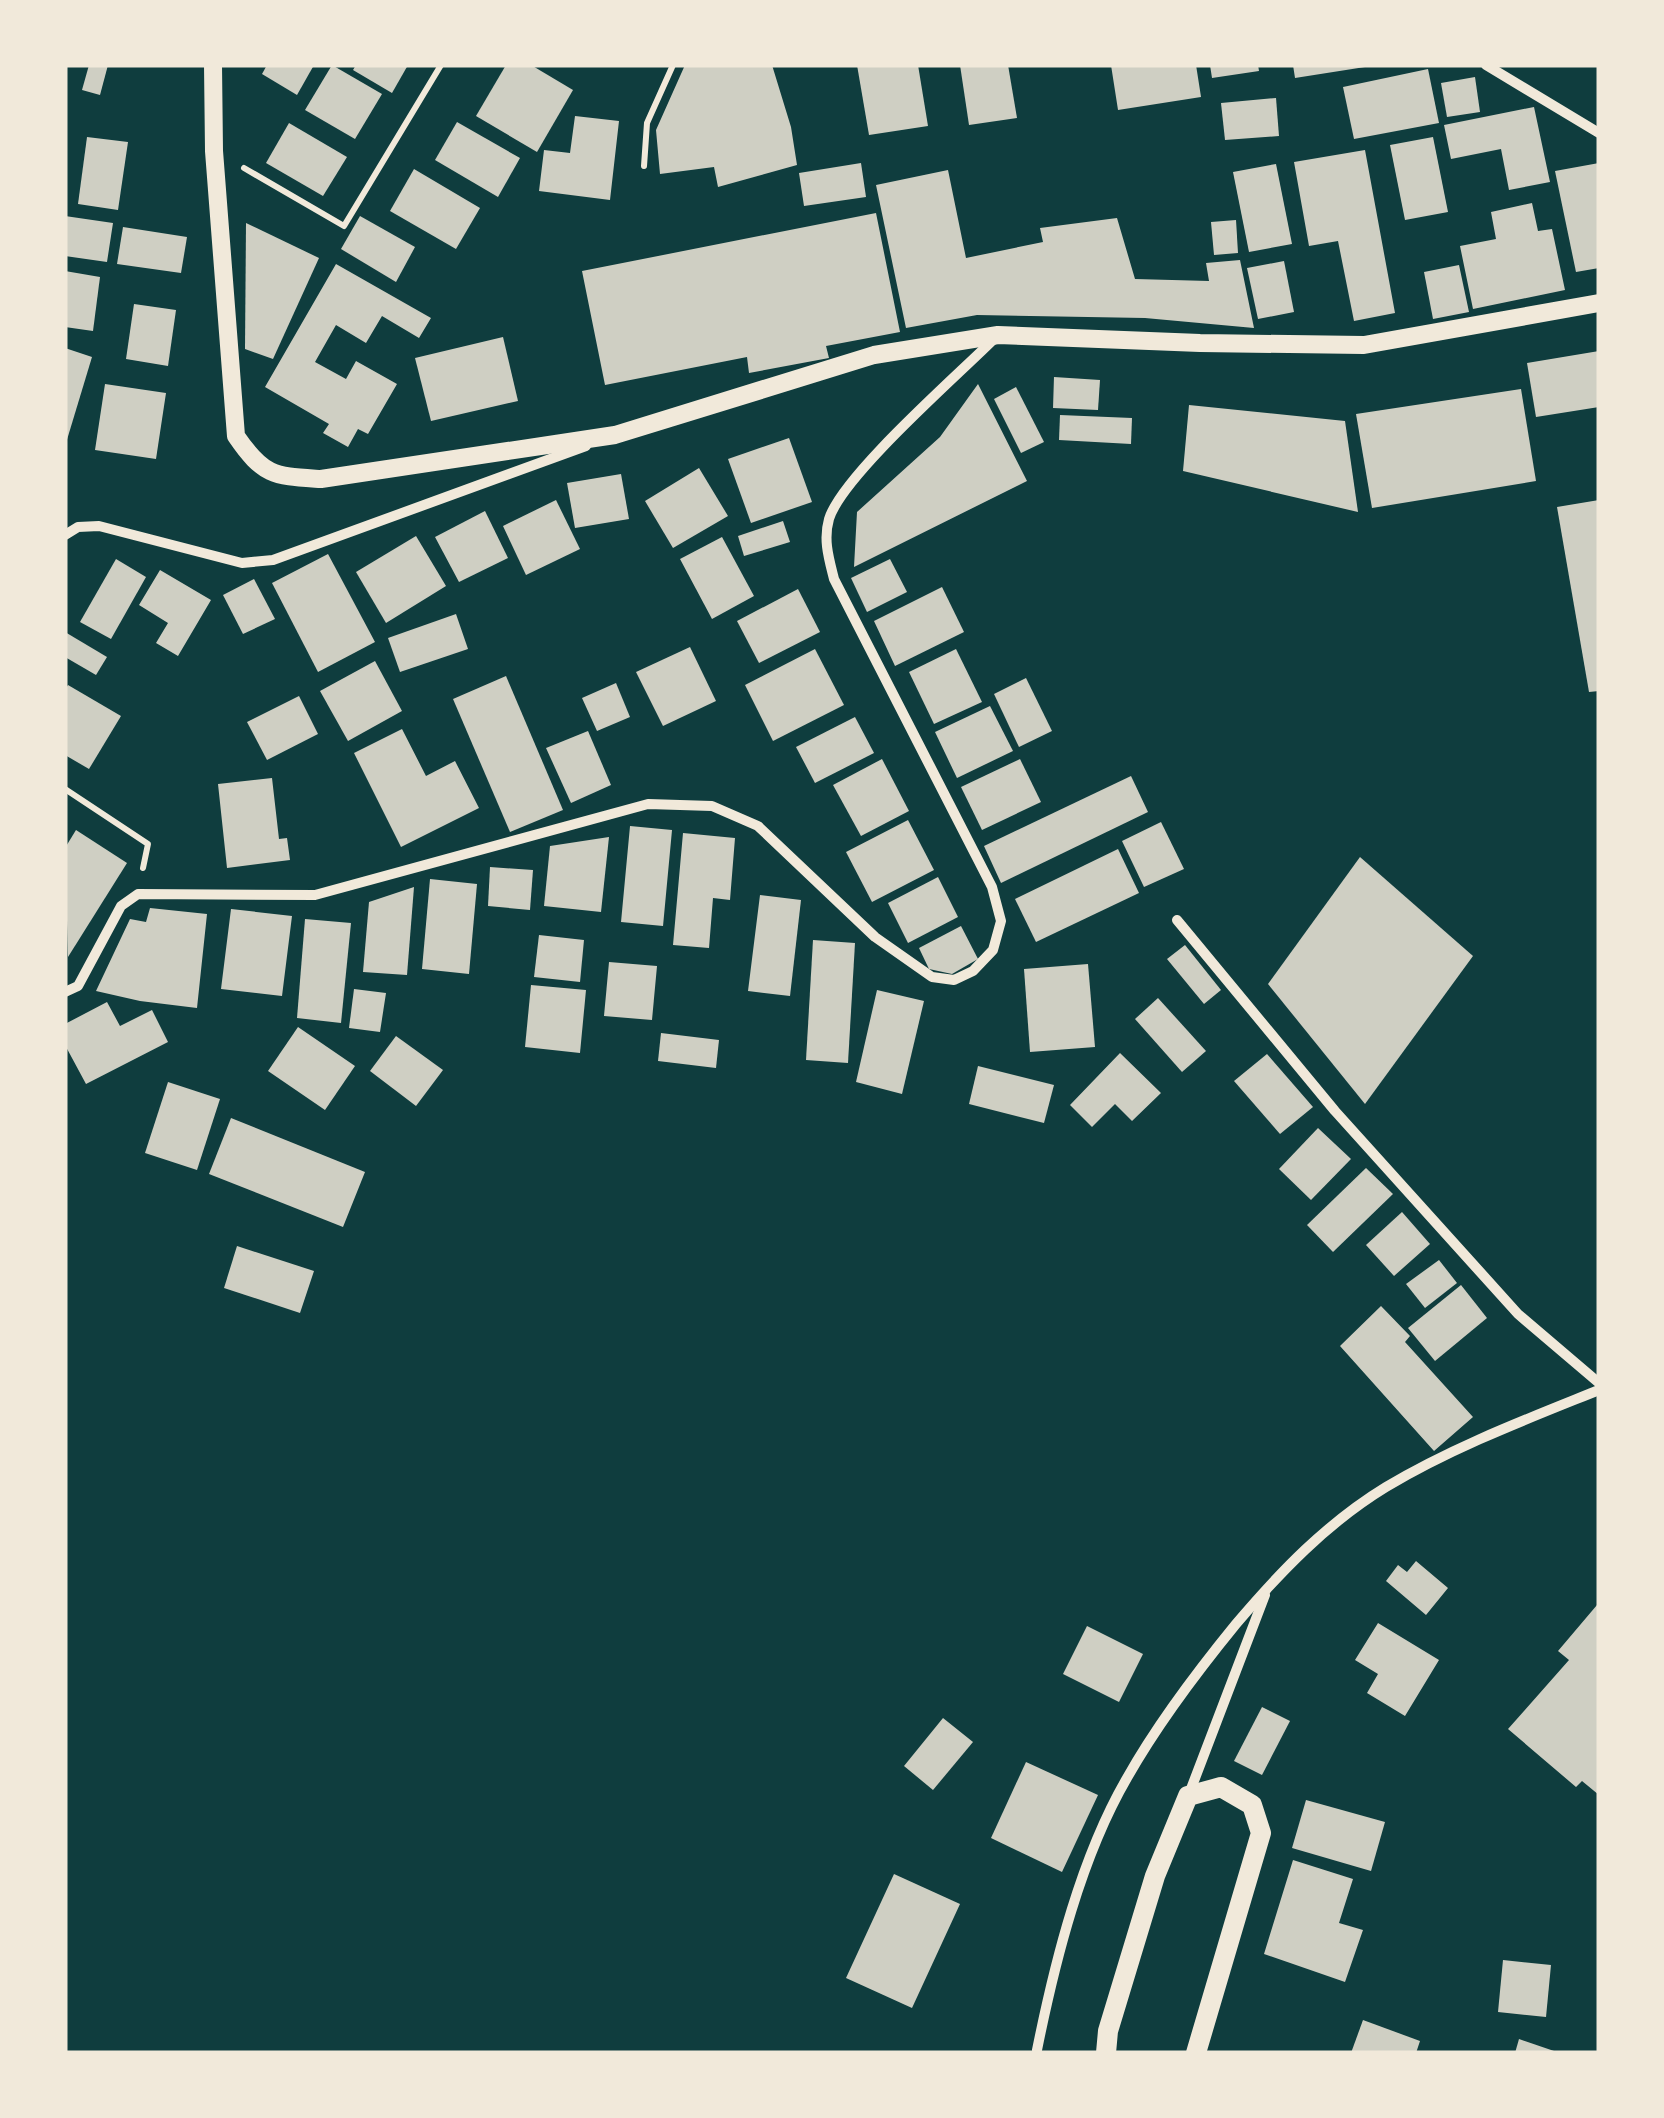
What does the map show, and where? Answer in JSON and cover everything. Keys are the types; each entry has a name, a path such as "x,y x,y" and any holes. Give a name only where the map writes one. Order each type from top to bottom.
{"main road":[{"path":"1106,2053 1108,2031 1155,1876 1188,1796 1221,1787 1252,1804 1261,1833 1196,2053"}],"street":[{"path":"213,65 214,151 236,436 252,459 276,476 322,479 616,435"},
{"path":"1486,65 1599,132"},
{"path":"65,535 78,526 99,526 242,562 273,560 616,435 874,354 998,335 1364,345 1599,303"},
{"path":"65,992 78,986 121,906 138,894 315,895 648,804 712,806 758,826 875,937 932,976 954,980 973,972 993,950 1001,921 992,886 834,579 826,544 830,517 848,485 998,335"},
{"path":"1037,2050 1053,1971 1088,1865 1125,1781 1184,1687 1269,1584 1324,1531 1386,1488 1485,1435 1599,1386 1518,1314 1335,1111 1177,920"},
{"path":"1188,1796 1269,1584"}],"path":[{"path":"214,151 344,226 440,65"},
{"path":"644,166 648,124 673,65"},
{"path":"65,789 148,844 138,894"}],"building":[{"path":"89,65 108,65 100,95 82,90"},
{"path":"267,65 314,65 297,95 262,74"},
{"path":"332,65 382,94 355,139 305,110"},
{"path":"356,65 408,65 392,93 353,70"},
{"path":"506,65 531,65 573,90 537,152 476,116"},
{"path":"685,65 772,65 791,127 797,165 718,187 714,167 660,174 656,130"},
{"path":"857,65 918,65 928,126 869,135"},
{"path":"960,65 1008,65 1017,118 969,125"},
{"path":"1111,65 1196,65 1201,97 1118,110"},
{"path":"1210,65 1258,65 1259,71 1212,78"},
{"path":"1293,65 1365,65 1365,67 1295,78"},
{"path":"1428,69 1439,123 1354,139 1343,87"},
{"path":"1475,77 1480,112 1447,117 1441,83"},
{"path":"1276,98 1279,136 1225,140 1221,103"},
{"path":"1534,107 1550,182 1509,190 1501,149 1451,159 1444,125"},
{"path":"575,116 619,121 610,200 539,191 544,150 570,153"},
{"path":"457,122 520,158 498,197 435,160"},
{"path":"289,123 347,157 323,196 266,163"},
{"path":"87,137 128,142 118,210 78,204"},
{"path":"1433,137 1448,212 1405,220 1390,145"},
{"path":"1365,150 1395,313 1354,321 1338,241 1309,246 1294,162"},
{"path":"861,163 866,197 804,206 799,173"},
{"path":"1599,163 1599,268 1576,272 1555,171"},
{"path":"1276,164 1292,244 1249,252 1233,172"},
{"path":"414,169 480,208 456,249 390,211"},
{"path":"948,170 966,258 1043,242 1040,228 1117,218 1135,279 1209,281 1206,263 1240,260 1254,328 1145,318 977,315 906,328 876,185"},
{"path":"1532,203 1538,231 1552,229 1565,290 1473,309 1460,246 1496,239 1491,212"},
{"path":"876,213 900,332 826,346 829,358 749,373 747,357 605,385 582,271"},
{"path":"65,216 113,223 107,262 65,256"},
{"path":"360,216 415,247 396,282 341,249"},
{"path":"1236,220 1238,253 1214,255 1211,222"},
{"path":"246,223 319,258 273,359 245,349"},
{"path":"123,227 187,237 181,273 117,264"},
{"path":"1284,261 1294,312 1258,319 1247,268"},
{"path":"336,264 431,318 419,338 382,316 366,343 336,325 315,362 346,379 356,361 397,384 368,434 358,429 348,447 323,433 329,424 265,387"},
{"path":"1459,265 1469,312 1433,319 1424,272"},
{"path":"65,271 100,277 93,331 65,327"},
{"path":"134,304 176,310 168,366 126,359"},
{"path":"503,337 518,401 431,421 415,358"},
{"path":"65,348 92,357 66,443 65,443"},
{"path":"1599,351 1599,407 1536,417 1527,363"},
{"path":"1054,377 1100,380 1098,410 1053,408"},
{"path":"105,384 166,393 156,459 95,450"},
{"path":"978,384 1027,481 854,567 857,512 940,437"},
{"path":"1016,387 1044,442 1021,453 994,399"},
{"path":"1521,389 1536,481 1372,508 1356,414"},
{"path":"1189,405 1345,421 1358,512 1183,471"},
{"path":"1060,415 1132,418 1131,444 1059,440"},
{"path":"789,438 812,502 751,523 728,459"},
{"path":"699,468 728,516 673,548 645,501"},
{"path":"621,474 629,519 575,528 567,483"},
{"path":"556,500 580,549 526,575 503,526"},
{"path":"1599,500 1599,691 1589,692 1557,507"},
{"path":"485,511 508,558 459,582 435,537"},
{"path":"783,521 790,542 744,556 738,536"},
{"path":"416,536 446,586 386,623 356,572"},
{"path":"722,537 754,596 712,619 680,559"},
{"path":"328,554 375,642 318,672 272,583"},
{"path":"116,559 146,577 111,639 80,622"},
{"path":"890,559 907,592 867,612 851,578"},
{"path":"160,570 211,600 178,656 156,643 168,623 139,605"},
{"path":"254,579 275,619 243,634 223,595"},
{"path":"942,587 964,632 895,666 874,621"},
{"path":"798,589 820,632 759,663 737,621"},
{"path":"456,614 468,649 400,672 388,638"},
{"path":"65,632 107,657 96,675 65,657"},
{"path":"690,647 716,701 663,726 636,672"},
{"path":"815,649 844,705 773,741 745,685"},
{"path":"956,649 982,702 934,724 909,672"},
{"path":"375,661 402,711 348,741 320,691"},
{"path":"506,676 563,810 510,832 453,699"},
{"path":"1026,678 1052,731 1019,747 994,694"},
{"path":"616,683 630,717 597,731 582,698"},
{"path":"68,685 121,716 89,769 65,755"},
{"path":"299,696 318,734 267,760 247,722"},
{"path":"990,706 1013,751 957,778 935,732"},
{"path":"855,717 874,753 815,783 796,747"},
{"path":"402,729 426,776 455,761 479,808 401,847 354,753"},
{"path":"588,731 611,785 571,803 546,748"},
{"path":"882,759 909,811 861,836 833,785"},
{"path":"1020,759 1041,802 982,830 961,787"},
{"path":"1131,776 1148,812 1001,883 984,846"},
{"path":"272,778 279,839 287,838 290,860 227,868 218,784"},
{"path":"908,820 934,870 872,902 846,852"},
{"path":"1161,822 1184,869 1144,887 1122,841"},
{"path":"630,826 672,830 663,926 621,922"},
{"path":"76,830 127,863 68,957 65,848"},
{"path":"683,833 735,838 730,900 713,898 709,948 673,945"},
{"path":"609,837 601,912 544,906 550,846"},
{"path":"1118,849 1139,893 1036,942 1015,899"},
{"path":"1360,857 1473,956 1365,1104 1268,984"},
{"path":"490,867 533,870 530,910 488,906"},
{"path":"938,877 958,917 908,943 888,903"},
{"path":"430,879 477,884 469,974 422,969"},
{"path":"414,887 407,975 363,972 369,902"},
{"path":"760,895 801,900 790,996 748,991"},
{"path":"150,908 207,914 197,1008 96,991 130,919 146,922"},
{"path":"231,909 292,916 282,996 221,989"},
{"path":"305,919 351,923 341,1023 297,1018"},
{"path":"961,926 978,959 952,974 929,969 919,948"},
{"path":"539,935 584,940 580,982 534,977"},
{"path":"813,940 855,943 848,1063 806,1060"},
{"path":"1185,945 1221,990 1204,1004 1167,959"},
{"path":"609,962 657,966 652,1020 604,1016"},
{"path":"1088,964 1095,1047 1030,1052 1024,969"},
{"path":"531,985 586,990 580,1053 525,1047"},
{"path":"354,989 386,993 380,1032 349,1028"},
{"path":"877,990 924,1001 902,1094 856,1082"},
{"path":"1158,998 1206,1051 1182,1072 1135,1019"},
{"path":"107,1002 120,1026 152,1010 168,1042 86,1084 65,1045 65,1024"},
{"path":"298,1027 355,1066 325,1110 268,1071"},
{"path":"661,1033 719,1040 716,1068 658,1061"},
{"path":"396,1036 443,1070 416,1106 370,1071"},
{"path":"1120,1053 1161,1093 1132,1121 1115,1104 1092,1127 1070,1105"},
{"path":"1267,1054 1313,1107 1280,1134 1234,1081"},
{"path":"978,1066 1054,1085 1044,1123 969,1104"},
{"path":"168,1082 220,1099 197,1170 145,1153"},
{"path":"231,1118 365,1172 343,1227 209,1174"},
{"path":"1318,1128 1351,1159 1311,1200 1279,1169"},
{"path":"1366,1168 1393,1194 1333,1252 1307,1225"},
{"path":"1402,1212 1430,1244 1394,1276 1366,1245"},
{"path":"237,1246 314,1271 300,1313 224,1288"},
{"path":"1439,1260 1457,1283 1425,1308 1406,1284"},
{"path":"1461,1285 1487,1318 1435,1361 1408,1328"},
{"path":"1381,1306 1410,1336 1405,1342 1473,1417 1434,1451 1340,1346"},
{"path":"1416,1561 1448,1588 1426,1615 1386,1581 1398,1565 1407,1572"},
{"path":"1597,1605 1599,1795 1582,1781 1576,1787 1508,1729 1569,1660 1558,1651"},
{"path":"1378,1623 1439,1660 1405,1716 1367,1693 1378,1674 1355,1660"},
{"path":"1087,1626 1143,1654 1119,1702 1063,1674"},
{"path":"1262,1707 1290,1721 1262,1775 1234,1761"},
{"path":"943,1718 973,1742 933,1790 904,1766"},
{"path":"1026,1762 1098,1795 1062,1872 991,1838"},
{"path":"1306,1800 1385,1822 1371,1871 1292,1848"},
{"path":"1293,1860 1353,1879 1339,1923 1363,1930 1345,1982 1264,1954"},
{"path":"894,1874 960,1904 912,2008 846,1978"},
{"path":"1503,1960 1551,1965 1546,2017 1498,2012"},
{"path":"1363,2020 1420,2041 1416,2053 1351,2053"},
{"path":"1519,2039 1557,2052 1557,2053 1515,2053"}]}
